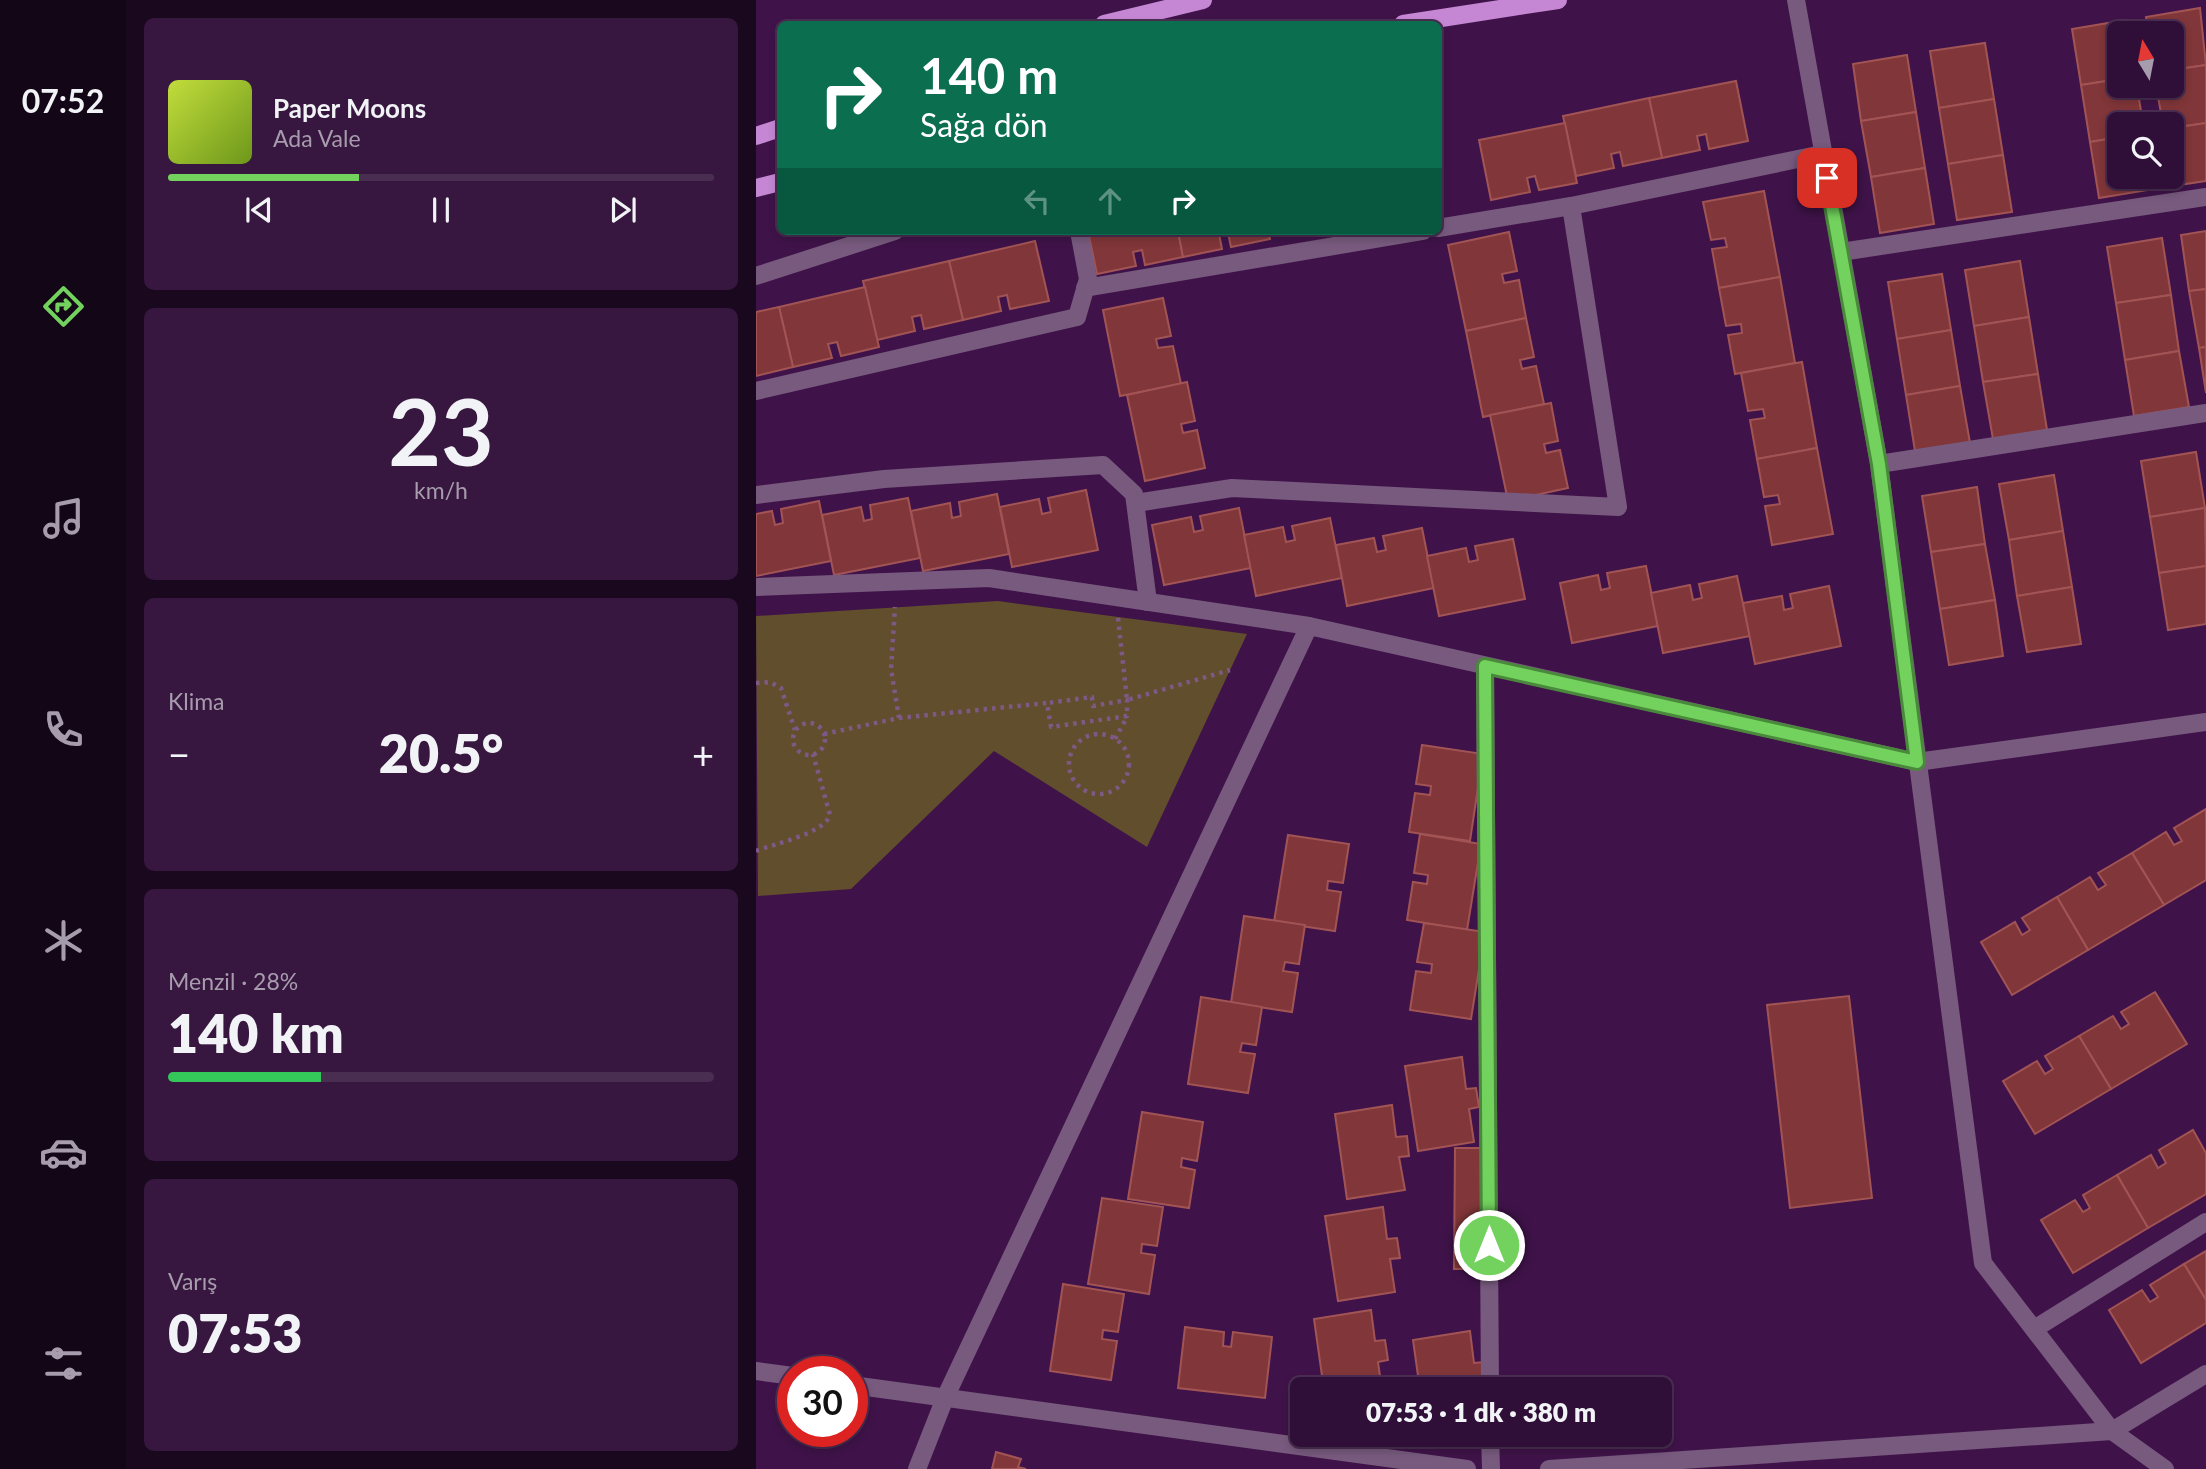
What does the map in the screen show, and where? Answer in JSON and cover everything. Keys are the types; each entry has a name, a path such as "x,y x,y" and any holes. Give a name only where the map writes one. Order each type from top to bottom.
{"main road":[{"path":"1116,21 1203,0"},
{"path":"1422,21 1558,0"},
{"path":"756,136 777,129"},
{"path":"756,188 777,182"}],"street":[{"path":"1796,0 1879,464 1983,1263 2112,1431 2165,1469"},
{"path":"1442,227 1571,206 1822,153"},
{"path":"1841,252 2206,197"},
{"path":"1136,503 1233,488 1618,507 1571,206"},
{"path":"756,276 883,235"},
{"path":"756,391 1077,317 1088,279 1080,235"},
{"path":"1085,288 1399,235"},
{"path":"1879,464 2206,413"},
{"path":"756,495 884,479 1103,465 1134,494 1148,602"},
{"path":"756,587 989,578 1309,626 1917,762 2206,722"},
{"path":"917,1469 945,1398 1309,626"},
{"path":"1485,666 1490,1377"},
{"path":"2034,1329 2206,1222"},
{"path":"756,1371 777,1374"},
{"path":"1549,1469 2112,1431 2206,1374"},
{"path":"868,1387 1466,1469"},
{"path":"1490,1447 1491,1469"}],"path":[{"path":"895,607 891,669 899,718"},
{"path":"1115,739 1127,716 1118,617"},
{"path":"824,734 899,718 1092,697 1093,706 1126,701 1230,670"},
{"path":"756,683 770,682 781,688 795,731 795,746 803,753 813,754 824,744 824,734 818,726 808,723 795,731"},
{"path":"1047,703 1051,727 1127,716"},
{"path":"1106,735 1115,739 1128,754 1128,775 1114,790 1105,794 1085,790 1072,777 1070,767 1073,749 1088,737 1106,735"},
{"path":"756,851 816,829 828,821 830,814 813,754"}],"shaded area":[{"path":"998,601 1247,634 1147,847 994,751 851,889 758,896 756,616"}],"building":[{"path":"2200,8 2206,65 2184,68 2184,21 2146,21 2146,17"},
{"path":"2107,23 2107,81 2081,85 2072,29"},
{"path":"1985,43 1994,99 1939,108 1930,51"},
{"path":"1907,55 1916,112 1861,121 1853,64"},
{"path":"2206,65 2206,123 2184,126 2184,112 2161,112 2158,98 2184,98 2184,68"},
{"path":"1736,81 1748,141 1709,149 1706,134 1697,136 1700,150 1662,158 1649,98"},
{"path":"2107,81 2107,98 2139,98 2141,112 2107,112 2107,139 2090,142 2081,85"},
{"path":"1649,98 1662,158 1623,166 1620,152 1611,154 1614,168 1576,176 1563,116"},
{"path":"1994,99 2003,155 1948,164 1939,108"},
{"path":"1916,112 1925,168 1871,177 1861,121"},
{"path":"1565,123 1577,183 1539,190 1535,176 1527,178 1530,192 1491,200 1479,140"},
{"path":"2206,123 2206,181 2184,184 2184,126"},
{"path":"2107,139 2107,189 2154,189 2099,198 2090,142"},
{"path":"2003,155 2012,212 1957,220 1948,164"},
{"path":"1925,168 1934,224 1880,233 1871,177"},
{"path":"1764,191 1780,277 1719,288 1712,249 1727,247 1725,238 1711,240 1703,202"},
{"path":"2206,231 2206,289 2189,291 2181,235"},
{"path":"1509,232 1517,271 1502,274 1504,283 1519,280 1526,318 1466,331 1448,245"},
{"path":"1089,235 1179,235 1183,257 1145,265 1142,250 1133,252 1136,266 1097,274"},
{"path":"1179,235 1219,235 1222,249 1183,257"},
{"path":"1228,235 1269,235 1270,239 1231,247"},
{"path":"2162,238 2171,295 2116,303 2107,247"},
{"path":"1035,241 1049,301 1010,309 1007,295 998,297 1001,311 963,320 949,261"},
{"path":"949,261 963,320 924,329 921,315 912,317 915,331 877,340 863,281"},
{"path":"2020,261 2029,317 1974,326 1965,270"},
{"path":"1942,274 1951,330 1897,339 1888,282"},
{"path":"1780,277 1795,363 1735,374 1728,335 1742,333 1741,324 1726,326 1719,288"},
{"path":"865,287 879,347 841,356 837,342 828,344 832,358 793,367 779,307"},
{"path":"2206,289 2206,347 2199,348 2189,291"},
{"path":"2171,295 2179,351 2125,360 2116,303"},
{"path":"1163,298 1171,336 1156,339 1158,348 1173,346 1181,384 1120,396 1103,310"},
{"path":"779,307 793,367 756,376 756,312"},
{"path":"2029,317 2038,374 1983,382 1974,326"},
{"path":"1526,318 1534,357 1520,360 1522,369 1536,366 1544,404 1483,417 1466,331"},
{"path":"1951,330 1960,386 1906,395 1897,339"},
{"path":"2206,347 2206,393 2199,348"},
{"path":"2179,351 2189,407 2134,416 2125,360"},
{"path":"1802,362 1817,448 1757,459 1750,420 1765,418 1763,409 1748,411 1741,373"},
{"path":"2038,374 2047,430 1993,439 1983,382"},
{"path":"1187,382 1195,421 1181,424 1183,433 1197,430 1205,468 1145,481 1127,395"},
{"path":"1960,386 1970,443 1915,451 1906,395"},
{"path":"1551,403 1558,441 1544,444 1546,453 1560,450 1568,488 1508,501 1490,415"},
{"path":"1817,448 1833,534 1772,545 1765,506 1780,504 1778,495 1764,497 1757,459"},
{"path":"2196,452 2205,508 2150,517 2141,461"},
{"path":"2054,475 2063,531 2009,540 1999,484"},
{"path":"1977,487 1985,544 1931,552 1922,496"},
{"path":"1086,490 1098,550 1012,567 1000,507 1039,499 1042,514 1051,512 1048,498"},
{"path":"997,494 1009,554 923,571 911,511 950,503 952,518 961,516 959,502"},
{"path":"908,498 920,558 834,575 822,515 861,507 864,521 872,519 870,505"},
{"path":"819,501 831,561 756,576 756,514 772,511 775,525 783,523 781,509"},
{"path":"1239,508 1251,568 1164,585 1152,525 1191,517 1194,532 1203,530 1200,516"},
{"path":"2205,508 2206,566 2159,573 2150,517"},
{"path":"1330,518 1342,578 1256,596 1244,535 1283,527 1286,542 1295,540 1292,526"},
{"path":"1422,528 1434,588 1347,606 1336,545 1374,538 1377,552 1386,550 1383,536"},
{"path":"2063,531 2072,587 2017,596 2009,540"},
{"path":"1513,539 1525,599 1439,616 1427,556 1466,548 1469,562 1478,560 1475,546"},
{"path":"1985,544 1995,600 1940,609 1931,552"},
{"path":"1646,566 1658,626 1572,643 1560,583 1598,575 1601,590 1610,588 1607,573"},
{"path":"2206,566 2206,624 2168,630 2159,573"},
{"path":"1737,576 1750,636 1663,653 1651,593 1690,585 1693,600 1702,598 1699,584"},
{"path":"1829,586 1841,646 1755,664 1743,603 1782,596 1784,610 1793,608 1790,594"},
{"path":"2072,587 2081,644 2027,652 2017,596"},
{"path":"1995,600 2003,656 1949,665 1940,609"},
{"path":"1422,745 1483,754 1470,841 1409,832 1415,793 1430,795 1431,786 1416,784"},
{"path":"2206,809 2206,880 2164,905 2132,853 2166,832 2174,845 2182,841 2174,828"},
{"path":"1420,834 1481,844 1467,930 1407,920 1413,882 1427,884 1428,875 1414,873"},
{"path":"1288,835 1349,844 1343,883 1328,881 1327,890 1341,892 1335,931 1274,922"},
{"path":"2132,853 2164,905 2088,950 2057,897 2090,877 2098,890 2106,885 2098,873"},
{"path":"2057,897 2088,950 2012,995 1981,942 2015,922 2022,935 2030,930 2022,918"},
{"path":"1244,916 1305,925 1299,964 1285,962 1283,971 1298,973 1292,1012 1231,1003"},
{"path":"1424,923 1485,932 1471,1019 1410,1010 1416,971 1431,973 1432,964 1417,962"},
{"path":"2155,992 2187,1044 2111,1089 2079,1036 2113,1016 2121,1029 2129,1024 2121,1012"},
{"path":"1849,996 1872,1198 1790,1208 1767,1005"},
{"path":"1201,997 1262,1007 1256,1045 1242,1043 1240,1052 1255,1054 1248,1093 1188,1084"},
{"path":"2079,1036 2111,1089 2035,1134 2003,1081 2037,1061 2045,1074 2053,1069 2045,1056"},
{"path":"1462,1057 1466,1089 1476,1088 1479,1107 1469,1109 1474,1142 1418,1151 1405,1066"},
{"path":"1392,1105 1396,1137 1407,1136 1409,1156 1399,1157 1405,1190 1347,1199 1335,1114"},
{"path":"1142,1112 1203,1122 1197,1161 1182,1158 1181,1167 1195,1170 1189,1208 1128,1199"},
{"path":"2193,1130 2206,1153 2206,1194 2148,1228 2117,1175 2151,1155 2158,1168 2166,1163 2159,1150"},
{"path":"1455,1148 1489,1148 1489,1269 1454,1269"},
{"path":"2117,1175 2148,1228 2073,1273 2041,1220 2075,1200 2083,1212 2090,1208 2083,1195"},
{"path":"1102,1198 1163,1207 1157,1246 1142,1244 1141,1253 1155,1255 1149,1294 1088,1284"},
{"path":"1383,1207 1387,1239 1397,1238 1400,1258 1390,1259 1395,1292 1338,1301 1325,1216"},
{"path":"2206,1251 2206,1300 2184,1264"},
{"path":"2184,1264 2206,1300 2206,1323 2141,1363 2109,1310 2142,1290 2150,1302 2158,1297 2150,1285"},
{"path":"1063,1284 1124,1294 1118,1332 1103,1330 1102,1339 1117,1341 1111,1380 1050,1371"},
{"path":"1371,1310 1375,1341 1385,1340 1388,1360 1378,1362 1380,1377 1322,1377 1314,1319"},
{"path":"1185,1327 1224,1332 1223,1346 1231,1347 1233,1332 1272,1337 1265,1398 1178,1388"},
{"path":"1470,1331 1474,1363 1484,1362 1486,1377 1418,1377 1413,1340"},
{"path":"996,1452 1021,1459 1018,1467 1026,1469 992,1469"}],"route":[{"path":"1489,1245 1485,666 1917,762 1879,464 1827,178"}]}
